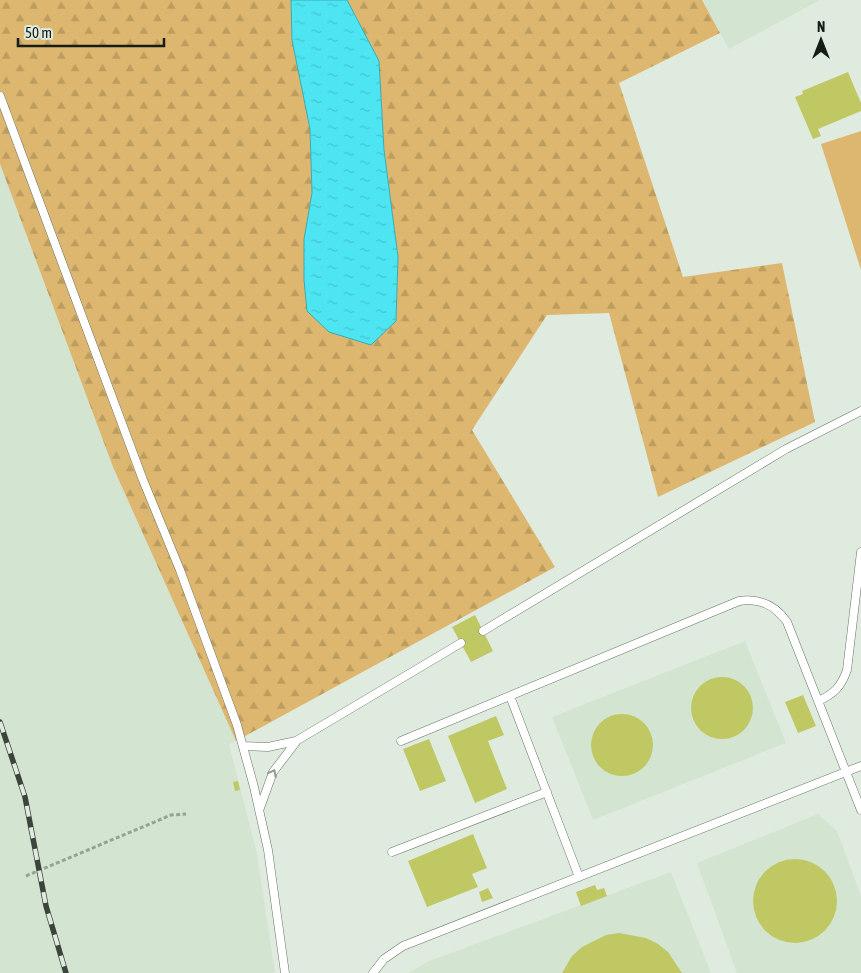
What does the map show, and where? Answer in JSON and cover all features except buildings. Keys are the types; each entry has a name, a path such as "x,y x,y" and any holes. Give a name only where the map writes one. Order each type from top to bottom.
{"lane":[{"path":"0,96 143,480 180,570 243,746 260,810 271,871 285,973"},
{"path":"483,630 786,449 861,411"},
{"path":"818,701 832,695 842,682 847,670 861,552"},
{"path":"401,741 739,601 748,600 766,603 781,614 861,810"},
{"path":"243,746 268,747 296,741 461,644"},
{"path":"510,696 580,876"},
{"path":"260,810 273,772 296,741"},
{"path":"374,973 384,959 402,946 861,766"},
{"path":"392,852 547,792"}],"path":[{"path":"26,876 171,815 186,814"}],"shaded area":[{"path":"702,0 820,0 729,49"},
{"path":"0,164 113,467 236,741 229,744 257,854 275,973 0,973"},
{"path":"745,641 786,743 593,820 552,717"},
{"path":"818,814 837,831 861,896 861,973 737,973 697,863"},
{"path":"671,872 711,973 408,973 429,961"}],"green space":[{"path":"0,0 291,0 292,40 310,129 312,193 304,239 304,280 396,321 398,257 384,150 379,61 347,0 702,0 720,33 619,83 683,277 782,263 815,422 658,497 609,313 547,315 472,430 555,567 236,741 113,467 0,164"},
{"path":"861,131 861,270 821,144"}],"water":[{"path":"291,0 347,0 379,61 384,150 398,257 396,321 371,345 329,332 307,311 304,280 304,239 312,193 310,129 292,40"}],"railway":[{"path":"0,722 25,797 46,906 66,973"}]}
